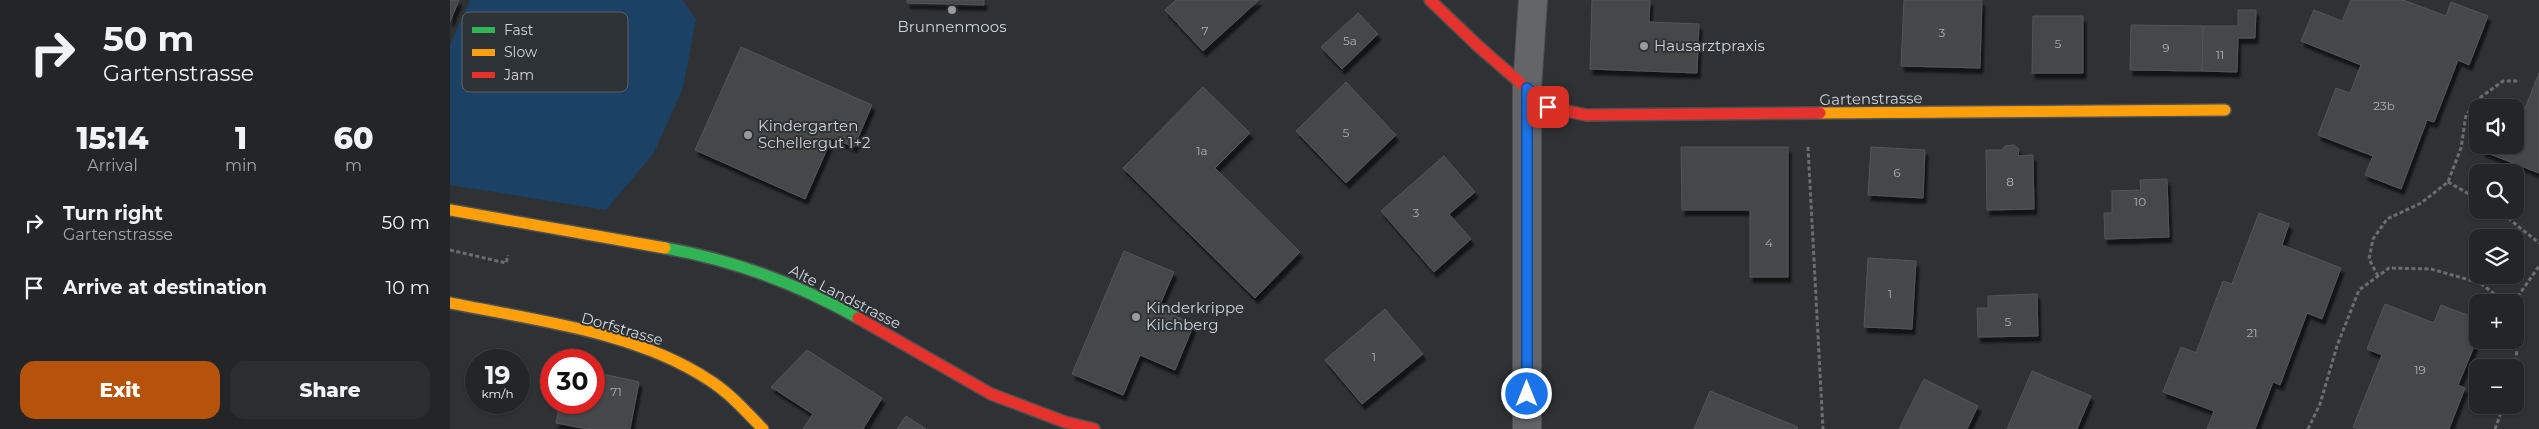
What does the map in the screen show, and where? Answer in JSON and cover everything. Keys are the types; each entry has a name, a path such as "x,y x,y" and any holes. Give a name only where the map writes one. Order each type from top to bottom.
{"street":[{"name":"Gartenstrasse","path":"1430,0 1478,46 1548,107 1586,116 2225,110"},
{"path":"1527,429 1527,88 1533,0"},
{"name":"Alte Landstrasse","path":"450,210 726,262 800,288 841,309 991,394 1065,422 1094,429"},
{"name":"Dorfstrasse","path":"450,302 617,340 666,358 704,377 745,410 763,429"}],"path":[{"path":"2378,276 2369,259 2373,239 2387,219 2421,203 2448,182 2461,148 2466,115 2480,97 2503,81 2520,81"},
{"path":"1806,114 1823,429"},
{"path":"2448,182 2469,194"},
{"path":"2509,219 2539,243"},
{"path":"450,250 506,263 509,246"},
{"path":"2520,294 2539,266"},
{"path":"2308,429 2320,404 2337,346 2359,290 2388,268 2431,269 2480,283 2494,294"},
{"path":"2495,429 2501,414"}],"shaded area":[{"path":"470,0 682,0 696,19 683,88 654,153 606,210 450,185 450,45 462,18 462,92 628,92 628,12 465,12"}],"building":[{"path":"450,0 459,0 450,22"},
{"path":"907,0 984,0 984,5 907,3"},
{"path":"1176,0 1259,0 1203,51 1165,10"},
{"name":"Hausarztpraxis","path":"1592,0 1650,0 1649,22 1699,24 1697,73 1590,69"},
{"path":"1904,0 1982,0 1980,68 1901,66"},
{"path":"2351,0 2403,0 2446,16 2451,2 2488,16 2469,65 2458,60 2434,122 2427,120 2401,189 2365,175 2373,156 2318,135 2336,88 2350,93 2361,65 2301,41 2314,10 2342,21"},
{"path":"2238,10 2256,10 2255,38 2238,38 2237,72 2202,71 2203,26 2238,26"},
{"path":"1358,13 1378,34 1342,69 1321,47"},
{"path":"2033,16 2083,16 2083,73 2032,73"},
{"path":"2131,25 2203,26 2202,71 2130,70"},
{"path":"741,47 872,105 854,147 832,138 805,199 695,150"},
{"path":"2539,73 2539,173 2524,167 2524,164 2516,164 2490,154 2524,154 2524,111"},
{"path":"1346,82 1396,135 1346,183 1296,131"},
{"path":"1203,87 1250,133 1215,168 1300,252 1255,298 1123,168"},
{"path":"2014,145 2019,149 2018,156 2033,155 2034,209 1987,210 1986,150 2002,150 2005,146"},
{"path":"1681,147 1788,147 1788,277 1750,277 1750,210 1682,210"},
{"path":"1871,147 1925,150 1923,198 1868,195"},
{"path":"1444,156 1475,192 1449,214 1471,239 1434,272 1381,211"},
{"path":"2167,179 2169,237 2105,239 2104,213 2112,213 2112,191 2141,190 2140,180"},
{"path":"2259,213 2289,224 2282,245 2341,268 2322,319 2307,313 2280,385 2273,382 2255,429 2207,429 2214,411 2163,392 2181,347 2196,353 2223,281 2232,284"},
{"name":"Kinderkrippe Kilchberg","path":"1124,251 1174,272 1158,309 1194,324 1175,370 1140,355 1123,395 1072,374"},
{"path":"1868,258 1916,261 1912,329 1864,327"},
{"path":"2037,294 2038,336 1978,337 1977,308 1988,308 1988,296"},
{"path":"2385,304 2434,323 2441,305 2469,316 2469,349 2473,349 2458,385 2465,388 2449,429 2359,429 2353,427 2382,355 2367,349"},
{"path":"1385,309 1423,354 1362,404 1325,360"},
{"path":"807,350 882,398 863,429 803,429 813,414 771,387"},
{"path":"2032,371 2091,396 2077,429 2007,429"},
{"path":"605,374 639,382 630,429 587,429 556,423 558,414 605,414"},
{"path":"1924,379 1978,406 1967,429 1899,429"},
{"path":"1710,391 1798,427 1797,429 1694,429"},
{"path":"906,416 926,429 897,429"}],"traffic: fast":[{"path":"665,248 740,266 812,294 858,318"}],"traffic: slow":[{"path":"1820,113 2225,110"},
{"path":"450,210 665,248"},
{"path":"450,303 550,322 618,339 650,350 681,364 717,385 738,403 763,429"}],"traffic: jam":[{"path":"1430,0 1478,46 1548,107 1586,115 1820,113"},
{"path":"858,318 991,394 1065,422 1094,429"}],"place":[{"name":"Brunnenmoos","path":"952,10"},
{"name":"Hausarztpraxis","path":"1644,46"},
{"name":"Kindergarten Schellergut 1+2","path":"748,135"},
{"name":"Kinderkrippe Kilchberg","path":"1136,317"}],"route":[{"path":"1527,394 1527,88 1548,107"}]}
